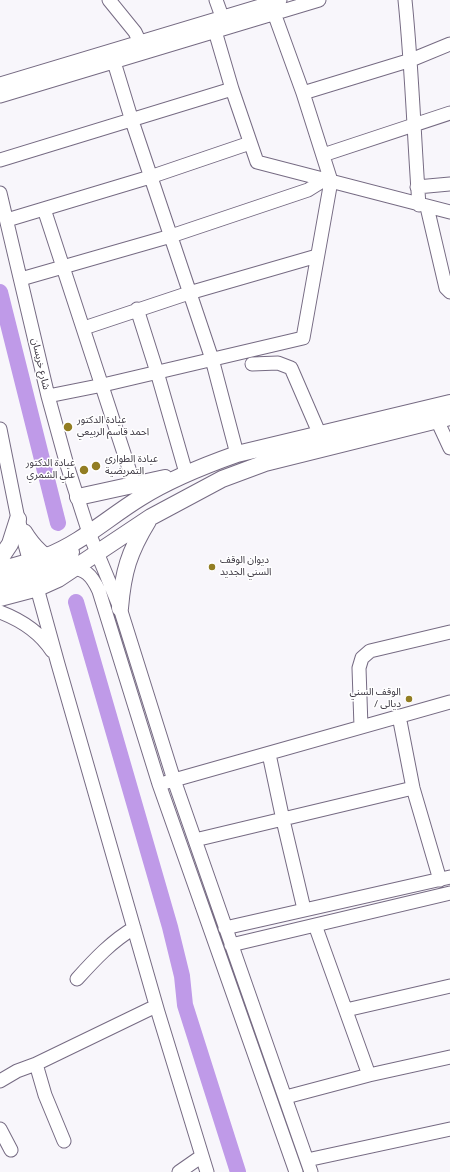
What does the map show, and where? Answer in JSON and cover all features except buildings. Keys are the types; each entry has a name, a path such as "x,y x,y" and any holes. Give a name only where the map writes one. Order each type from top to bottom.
{"main road":[{"path":"0,598 140,497 186,473 237,454 450,403"},
{"path":"0,570 34,574 58,579 151,517 222,479 265,463 444,419"},
{"path":"78,497 186,473"},
{"path":"120,608 122,586 129,558 134,544 151,517"},
{"path":"0,559 10,544 18,519"},
{"path":"0,584 34,574"}],"street":[{"path":"109,0 142,47"},
{"path":"216,0 232,89 257,162 450,212"},
{"path":"221,25 280,0"},
{"path":"0,84 319,0"},
{"path":"404,0 411,60 417,187 446,288 450,292"},
{"path":"48,396 103,385 302,338 317,256 327,181 323,155 303,93 274,13"},
{"path":"303,93 411,60 450,44"},
{"path":"0,96 114,62 142,47"},
{"path":"114,62 150,176 212,359 237,454"},
{"path":"0,160 132,121 232,89"},
{"path":"323,155 450,113"},
{"path":"7,220 150,176 250,143"},
{"path":"21,279 171,236 308,190 327,181"},
{"path":"417,187 450,184"},
{"name":"شارع خريسان","path":"0,193 48,396 89,533 120,608 174,780 309,1166"},
{"path":"44,209 103,385 134,484"},
{"path":"84,328 137,309 317,256"},
{"path":"137,309 186,473"},
{"path":"252,364 278,363 291,368 320,435"},
{"path":"444,419 450,448"},
{"path":"0,429 18,519 58,664 156,1006 207,1172"},
{"path":"18,519 28,536 53,559 84,570 90,575 99,592 159,784 296,1172"},
{"path":"0,612 17,619 32,628 46,642 58,664"},
{"path":"361,727 359,668 362,658 370,651 450,632"},
{"path":"159,784 450,702"},
{"path":"225,928 304,909 445,879 413,788 399,716"},
{"path":"269,754 304,909"},
{"path":"195,840 413,788"},
{"path":"231,945 450,893"},
{"path":"315,925 370,1075"},
{"path":"77,979 106,948 119,937 134,928"},
{"path":"346,1010 450,986"},
{"path":"0,1081 17,1071 36,1064 156,1006"},
{"path":"286,1097 370,1075 450,1057"},
{"path":"36,1064 45,1095 64,1141"},
{"path":"0,1129 12,1150"},
{"path":"309,1166 450,1129"},
{"path":"179,1172 202,1156"}],"waterway":[{"path":"0,292 58,523"},
{"path":"76,602 170,927 182,976 185,1005 238,1172"}],"place":[{"name":"عيادة الدكتور احمد قاسم الربيعي","path":"68,427"},
{"name":"عيادة الطوارئ التمريضية","path":"96,466"},
{"name":"عيادة الدكتور علي الشمري","path":"84,470"},
{"name":"ديوان الوقف السني الجديد","path":"212,567"},
{"name":"الوقف السني / ديالى","path":"409,699"}]}
